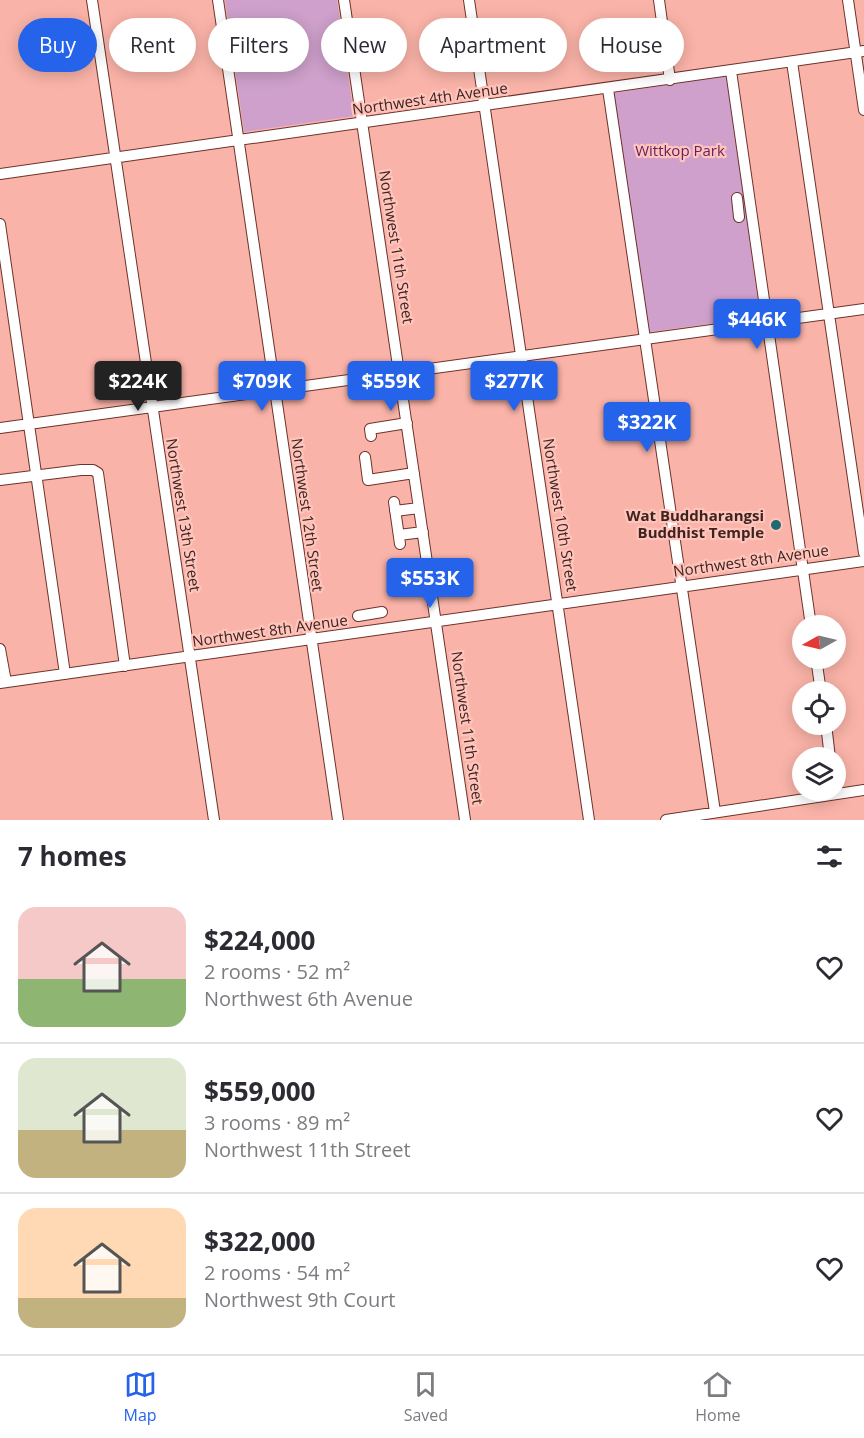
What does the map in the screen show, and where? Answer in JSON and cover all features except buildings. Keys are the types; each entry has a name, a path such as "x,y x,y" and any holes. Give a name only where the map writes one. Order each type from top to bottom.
{"street":[{"name":"Northwest 13th Street","path":"92,0 214,820"},
{"name":"Northwest 12th Street","path":"218,0 338,820"},
{"name":"Northwest 11th Street","path":"344,0 465,820"},
{"name":"Northwest 10th Street","path":"469,0 589,820"},
{"path":"658,0 670,80"},
{"path":"848,0 860,52 864,110"},
{"name":"Northwest 4th Avenue","path":"0,174 860,52"},
{"path":"792,62 864,553"},
{"path":"731,71 809,615"},
{"path":"608,89 715,812"},
{"path":"737,198 739,214 751,209"},
{"path":"0,224 65,674"},
{"path":"0,428 864,309"},
{"path":"371,436 370,429 407,423"},
{"path":"365,457 368,480 414,473"},
{"path":"0,480 81,470 93,470 98,473 125,666"},
{"path":"419,508 395,506 400,540 423,532"},
{"name":"Northwest 8th Avenue","path":"3,683 864,561"},
{"path":"372,631 363,615 382,612"},
{"path":"0,649 3,683"},
{"path":"846,791 864,789"},
{"path":"666,820 792,799"}],"green space":[{"path":"225,0 337,0 340,18 321,18 321,72 348,72 354,116 244,132 235,72 309,72 309,18 228,18"},
{"name":"Wittkop Park","path":"727,76 760,317 649,332 614,93"}],"place":[{"name":"Wat Buddharangsi Buddhist Temple","path":"776,525"}]}
